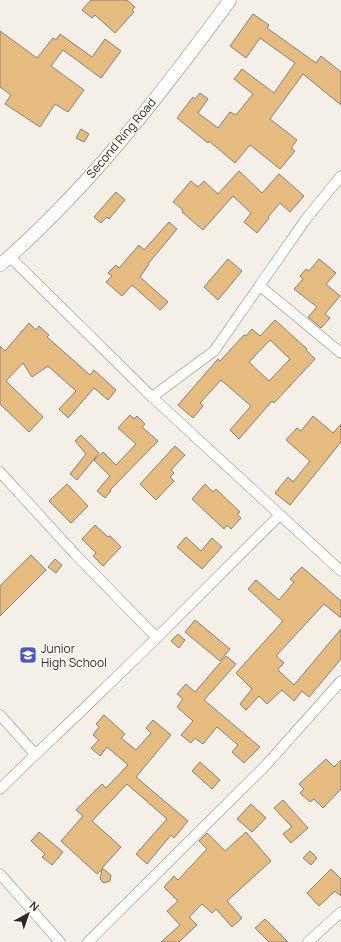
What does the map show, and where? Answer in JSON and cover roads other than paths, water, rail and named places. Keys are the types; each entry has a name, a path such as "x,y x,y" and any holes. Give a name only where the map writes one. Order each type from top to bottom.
{"street":[{"name":"Second Ring Road","path":"5,261 50,219 118,145 195,48 230,0"},
{"path":"152,397 214,351 306,219 339,182"},
{"path":"5,261 341,571"},
{"path":"260,286 341,353"},
{"path":"0,472 75,554 157,638"},
{"path":"0,789 106,688 280,515"},
{"path":"88,942 266,765 341,681"},
{"path":"0,715 35,754"},
{"path":"0,874 60,942"},
{"path":"308,942 341,912"}],"place":[{"name":"Junior High School","path":"28,655"}]}
